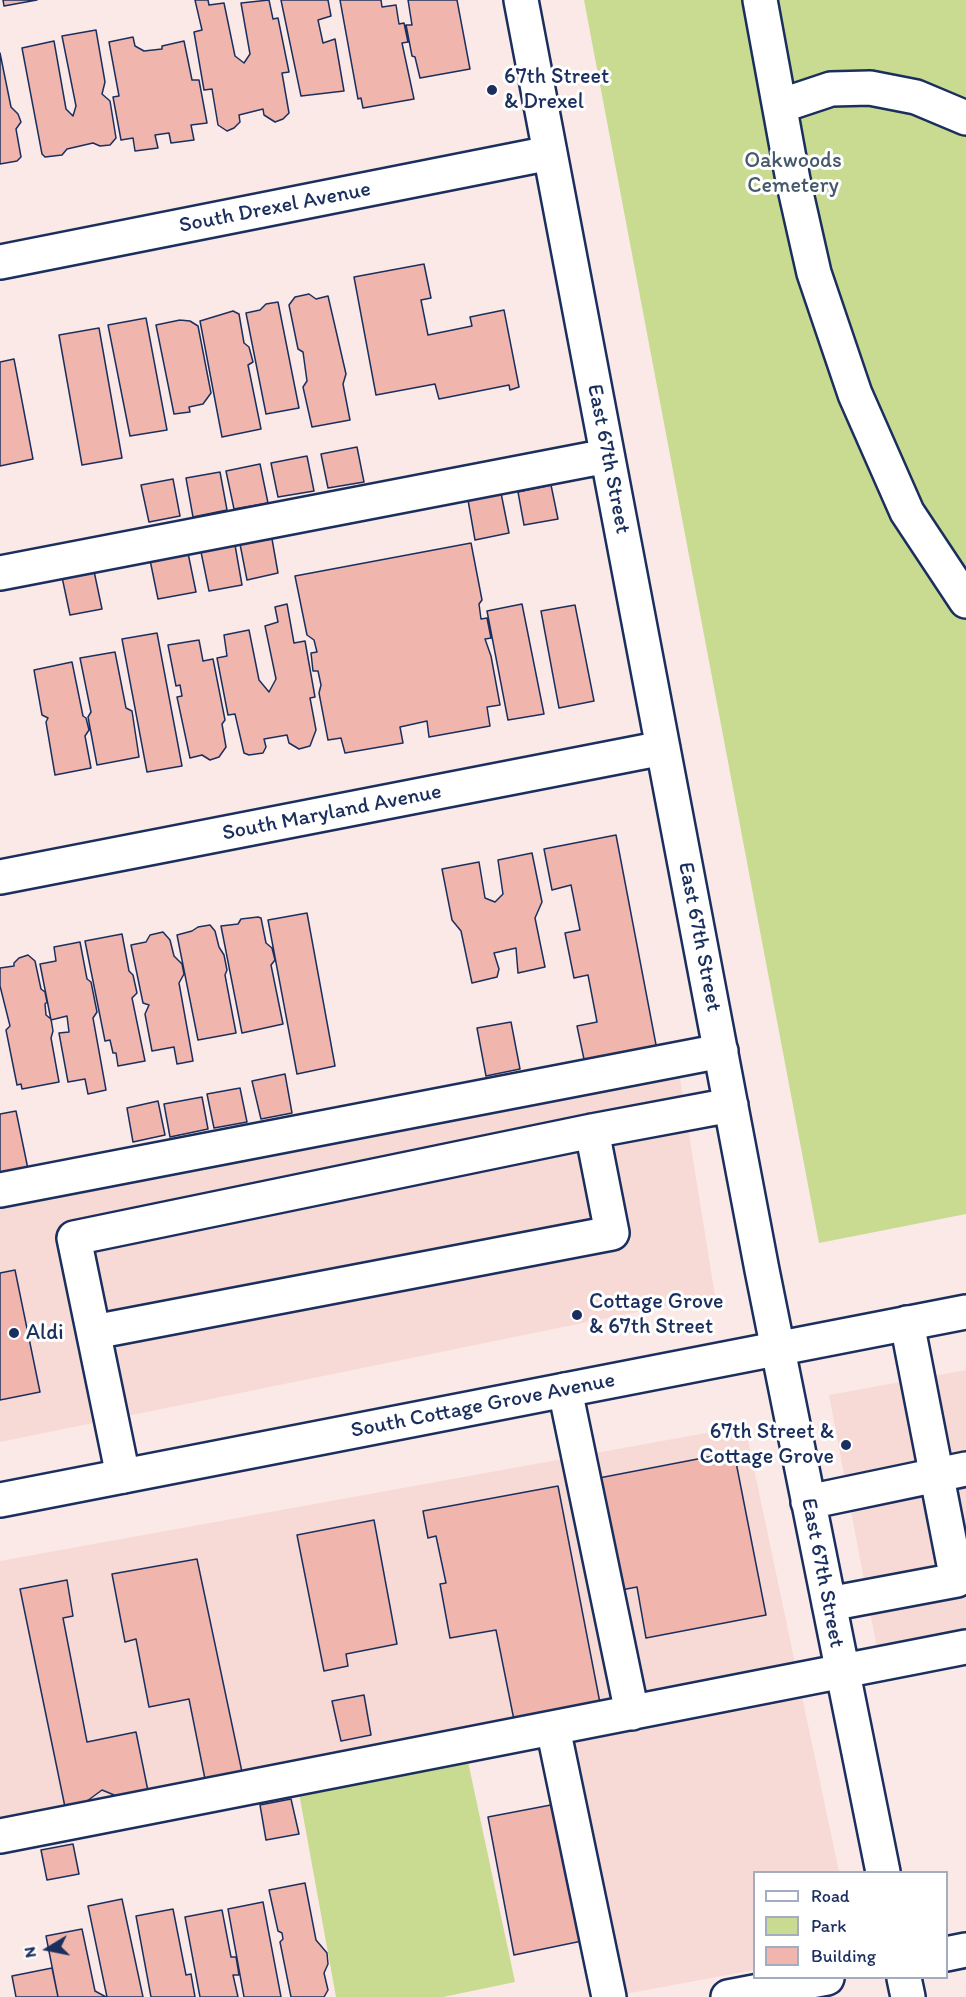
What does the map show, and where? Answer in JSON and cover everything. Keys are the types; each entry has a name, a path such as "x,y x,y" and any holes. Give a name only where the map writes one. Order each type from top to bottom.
{"street":[{"name":"East 67th Street","path":"521,0 777,1348 882,1871"},
{"path":"760,0 793,180 814,273 855,394 907,512 966,601"},
{"path":"780,106 831,89 870,88 916,97 966,118"},
{"name":"South Drexel Avenue","path":"0,262 550,153"},
{"path":"0,573 608,456"},
{"name":"South Maryland Avenue","path":"0,876 663,748"},
{"path":"0,1190 720,1051"},
{"path":"123,1476 74,1238 592,1131 731,1105"},
{"path":"94,1332 612,1233 592,1131"},
{"name":"South Cottage Grove Avenue","path":"0,1500 966,1312"},
{"path":"829,1604 957,1580 952,1472 908,1323"},
{"path":"565,1390 632,1713"},
{"path":"808,1502 952,1472"},
{"path":"0,1836 966,1647"},
{"path":"552,1728 609,1997"},
{"path":"948,1954 966,1950"},
{"path":"728,1997 817,1979"},
{"path":"904,1979 908,1997"}],"shaded area":[{"path":"677,1060 715,1296 0,1442 0,1190"},
{"path":"966,1370 966,1647 880,1664 829,1395"},
{"path":"745,1426 839,1871 753,1871 753,1970 609,1997 552,1728 0,1836 0,1561"}],"green space":[{"name":"Oakwoods Cemetery","path":"584,0 966,0 966,1214 819,1243"},
{"path":"467,1757 515,1982 443,1997 336,1997 299,1793"}],"building":[{"path":"3,0 37,0 4,6"},
{"path":"195,0 208,0 209,5 224,3 235,56 244,63 250,54 241,3 269,0 273,19 278,18 289,72 282,73 289,113 283,119 275,122 264,115 263,109 239,115 240,122 227,131 218,125 212,89 204,90 194,32 202,30"},
{"path":"281,0 328,0 331,16 318,20 323,43 335,39 344,91 301,96"},
{"path":"340,0 381,0 382,7 396,5 399,24 404,23 408,42 402,43 414,99 363,108 361,98 358,99"},
{"path":"408,0 457,0 470,69 420,78 415,57 412,56 406,25 412,25"},
{"path":"96,30 105,82 102,94 110,101 116,138 110,145 100,146 93,143 67,149 62,155 45,157 42,154 22,48 54,41 66,109 73,116 76,106 62,36"},
{"path":"133,37 135,46 144,51 162,49 162,46 184,41 192,80 199,80 207,123 191,125 194,140 171,143 169,133 155,135 158,148 135,151 133,138 121,140 113,97 119,96 109,42"},
{"path":"0,53 11,107 18,114 21,122 16,129 21,157 17,161 0,164"},
{"path":"424,264 431,298 421,300 428,335 472,326 470,317 504,310 519,387 510,390 509,385 439,399 435,384 376,395 354,277"},
{"path":"309,294 316,299 328,296 346,374 343,384 350,420 312,427 303,387 307,381 303,352 298,349 289,305 295,297"},
{"path":"278,302 299,408 266,414 246,313 260,310 266,304"},
{"path":"233,311 239,314 244,343 249,347 253,362 248,365 261,429 222,437 200,321"},
{"path":"146,318 167,430 130,436 108,325"},
{"path":"180,320 190,321 198,326 211,393 203,404 189,407 190,412 174,414 156,325"},
{"path":"99,328 122,458 82,465 59,335"},
{"path":"14,359 33,459 0,466 0,362"},
{"path":"357,447 364,482 328,488 321,454"},
{"path":"307,456 314,491 278,497 271,463"},
{"path":"260,464 268,503 234,509 226,471"},
{"path":"220,472 227,510 193,517 186,478"},
{"path":"173,479 180,516 149,522 141,485"},
{"path":"551,485 558,519 524,525 518,492"},
{"path":"501,493 509,533 475,540 468,500"},
{"path":"272,539 278,573 247,580 240,544"},
{"path":"471,543 482,600 479,604 481,619 487,618 491,638 485,639 491,656 500,705 487,707 490,726 429,737 427,721 400,727 403,743 345,753 341,738 328,740 319,693 321,685 318,671 313,671 311,653 317,652 314,640 307,635 295,576"},
{"path":"235,545 242,585 209,591 201,552"},
{"path":"188,553 196,592 158,599 150,560"},
{"path":"94,571 102,609 70,615 62,577"},
{"path":"287,604 294,643 305,641 315,697 310,698 316,730 310,746 299,749 289,743 287,735 264,739 266,747 263,753 249,755 244,753 235,714 228,715 217,658 227,656 224,635 249,630 259,680 269,692 276,679 265,626 278,622 275,607"},
{"path":"522,604 544,714 508,720 487,611"},
{"path":"575,605 594,701 559,708 541,611"},
{"path":"157,633 182,766 147,772 122,639"},
{"path":"199,640 203,661 213,659 225,720 222,724 226,747 219,757 210,760 202,755 190,758 177,697 182,696 180,685 176,686 168,645"},
{"path":"115,652 126,708 132,711 139,757 97,765 88,717 91,712 80,658"},
{"path":"72,662 83,716 86,718 89,730 85,736 91,768 55,775 46,722 48,718 42,715 34,670"},
{"path":"616,835 657,1050 585,1064 577,1026 597,1022 588,975 574,978 565,933 580,930 571,885 552,890 544,849"},
{"path":"532,853 542,902 535,918 545,967 518,973 516,948 494,953 499,969 497,977 472,983 461,931 452,920 442,869 479,862 485,898 495,902 503,894 498,860"},
{"path":"307,913 335,1066 297,1074 268,920"},
{"path":"261,918 266,943 272,948 275,960 271,965 283,1024 242,1033 221,926 238,924 241,919"},
{"path":"210,925 215,931 219,947 224,955 227,970 225,975 236,1033 198,1040 177,935"},
{"path":"163,932 170,940 174,956 182,964 184,974 179,983 193,1061 177,1064 174,1047 152,1051 145,1014 149,1005 143,1003 131,945 146,942 150,935"},
{"path":"122,934 129,971 133,975 137,993 132,998 145,1061 118,1066 116,1053 113,1053 110,1040 105,1041 85,941"},
{"path":"80,942 87,979 91,982 97,1012 93,1018 106,1090 88,1094 85,1079 68,1082 59,1033 69,1032 67,1016 51,1020 40,964 56,961 54,947"},
{"path":"28,955 35,961 41,989 45,992 46,1015 51,1019 53,1031 51,1038 59,1082 22,1089 21,1084 17,1085 6,1030 10,1026 0,986 0,968 14,966 19,958"},
{"path":"511,1022 520,1069 486,1076 477,1028"},
{"path":"285,1074 292,1113 261,1119 252,1081"},
{"path":"240,1088 247,1122 214,1128 207,1094"},
{"path":"202,1097 208,1129 170,1137 164,1104"},
{"path":"158,1101 165,1135 133,1142 127,1108"},
{"path":"16,1111 28,1169 0,1174 0,1114"},
{"name":"Aldi","path":"15,1270 40,1392 0,1400 0,1273"},
{"path":"734,1452 766,1615 646,1638 637,1587 621,1590 599,1478"},
{"path":"558,1486 600,1703 514,1720 496,1630 450,1638 440,1584 446,1583 436,1536 428,1538 423,1511"},
{"path":"374,1520 397,1644 346,1654 348,1666 324,1671 297,1535"},
{"path":"197,1559 242,1772 205,1779 189,1699 149,1707 136,1639 125,1642 112,1574"},
{"path":"67,1580 73,1616 63,1618 87,1742 136,1732 148,1791 119,1797 102,1790 83,1804 65,1807 20,1589"},
{"path":"364,1695 371,1735 341,1741 332,1701"},
{"path":"291,1799 299,1834 266,1840 260,1805"},
{"path":"556,1804 582,1941 514,1955 488,1817"},
{"path":"73,1844 79,1874 47,1880 41,1850"},
{"path":"305,1883 316,1940 327,1953 328,1964 324,1973 328,1990 324,1997 291,1997 280,1942 283,1939 282,1933 278,1931 269,1890"},
{"path":"122,1899 143,1997 107,1997 88,1906"},
{"path":"263,1902 281,1997 244,1997 228,1909"},
{"path":"173,1909 186,1975 191,1974 195,1997 151,1997 136,1916"},
{"path":"222,1910 231,1957 236,1957 239,1975 233,1975 238,1997 200,1997 185,1917"},
{"path":"82,1929 95,1991 106,1997 58,1997 46,1936"},
{"path":"52,1968 58,1997 16,1997 12,1976"}],"place":[{"name":"67th Street & Drexel","path":"492,90"},
{"name":"Cottage Grove & 67th Street","path":"577,1315"},
{"name":"Aldi","path":"14,1333"},
{"name":"67th Street & Cottage Grove","path":"846,1445"}]}
